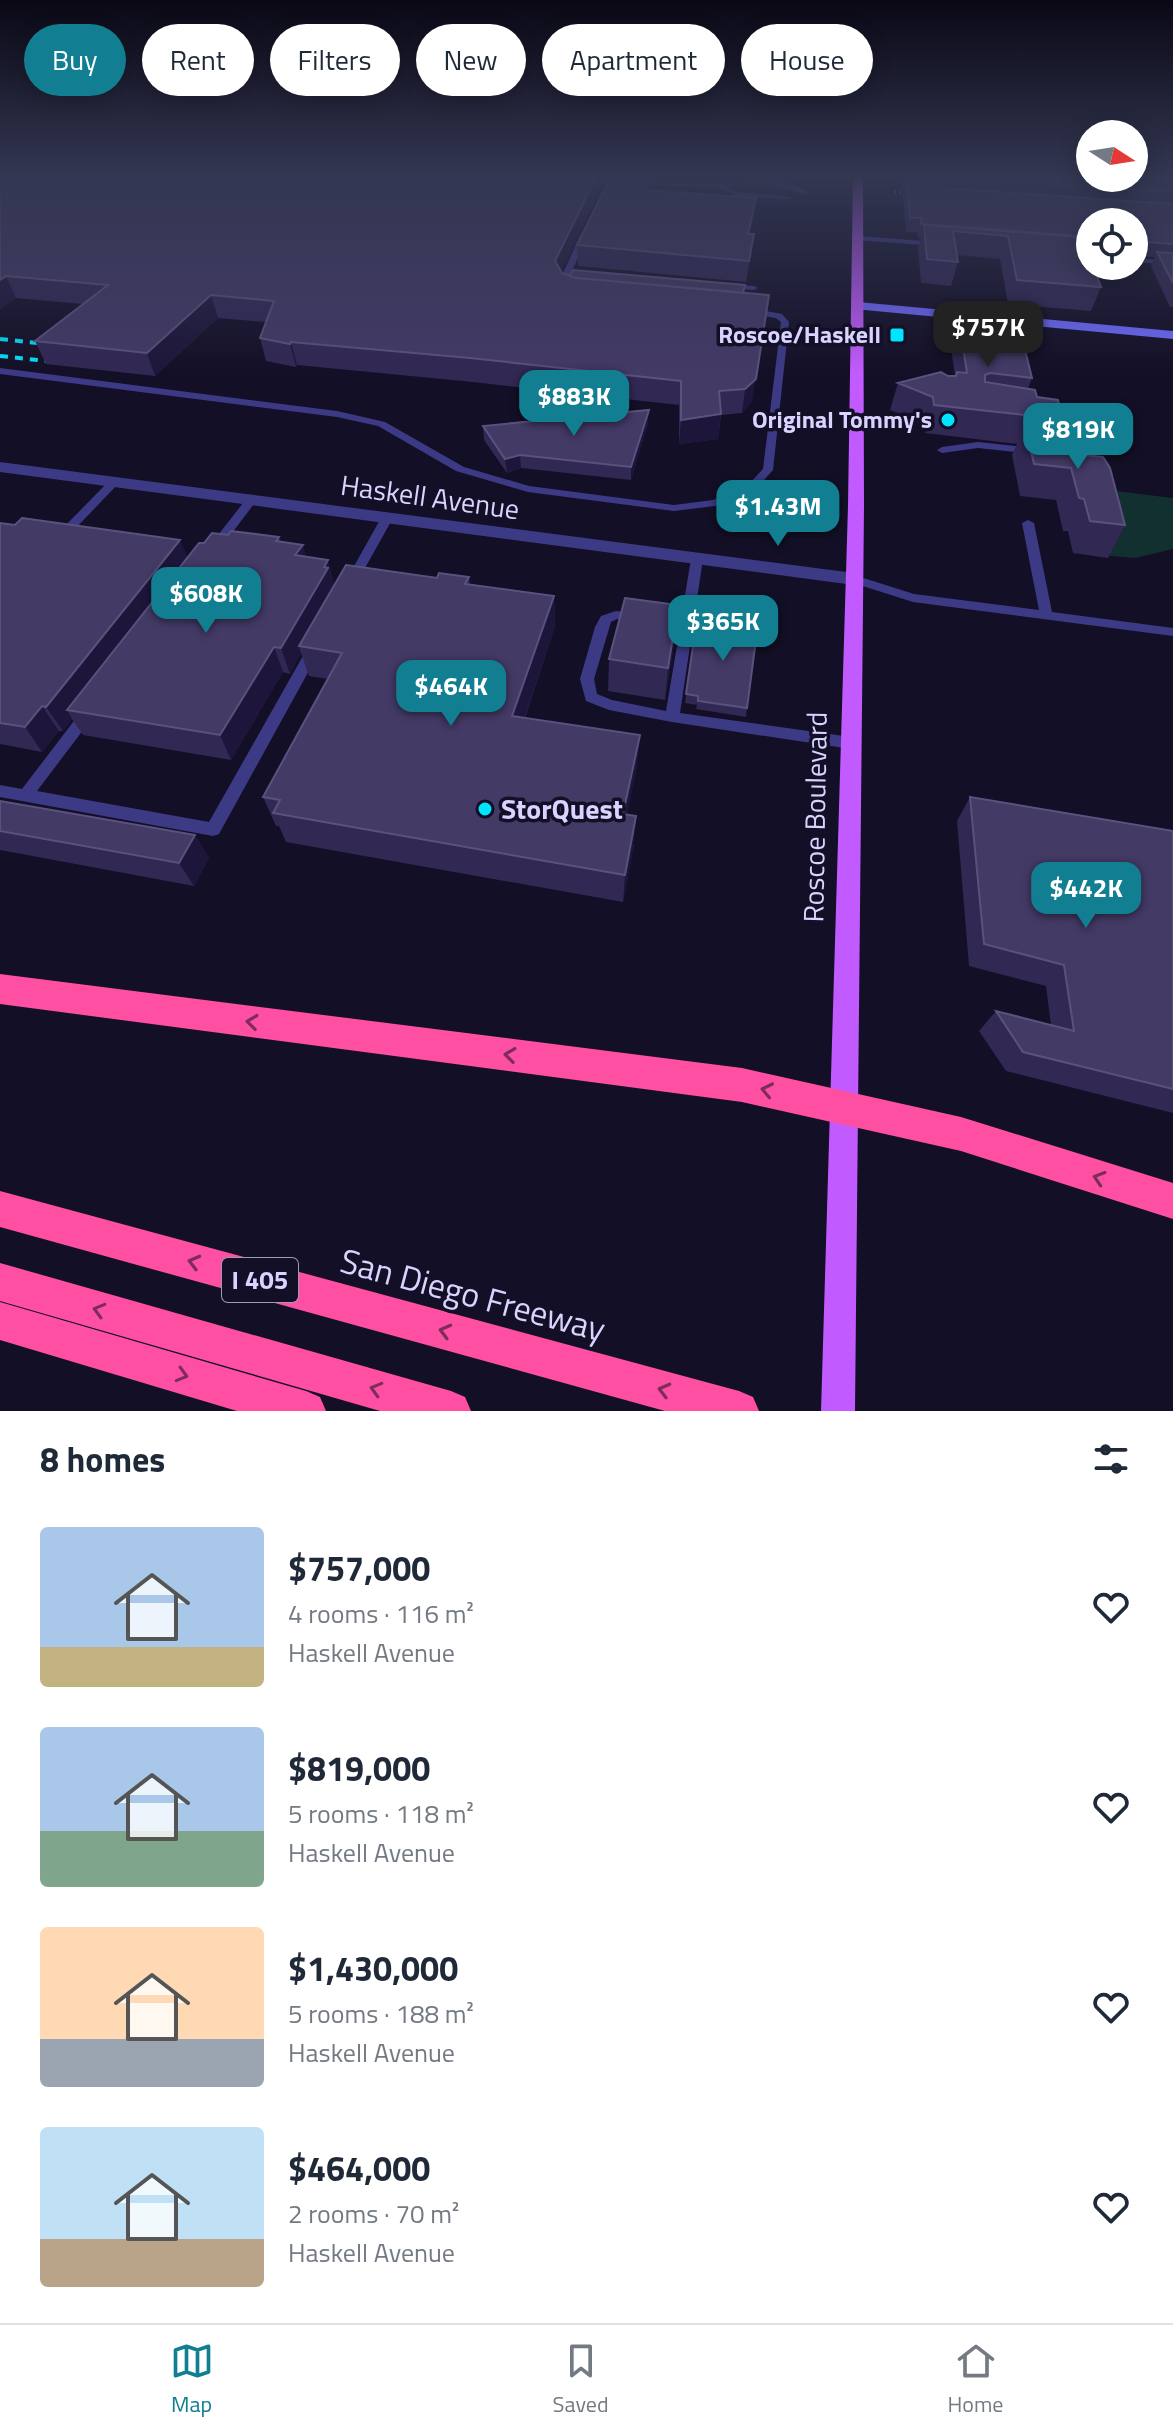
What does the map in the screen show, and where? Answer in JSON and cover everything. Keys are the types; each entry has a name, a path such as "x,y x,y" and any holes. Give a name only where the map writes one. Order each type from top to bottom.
{"highway":[{"path":"0,989 742,1085 961,1134 1173,1201"},
{"name":"San Diego Freeway","path":"0,1209 739,1411"},
{"path":"0,1282 451,1411"},
{"path":"0,1321 306,1411"}],"main road":[{"name":"Roscoe Boulevard","path":"838,1411 854,579 857,242"},
{"path":"858,306 1173,335"}],"street":[{"name":"Haskell Avenue","path":"0,467 854,579"}],"lane":[{"path":"577,295 566,290 562,284 582,242"},
{"path":"910,242 953,245"},
{"path":"1148,261 1173,263"},
{"path":"568,271 583,272"},
{"path":"723,285 754,288"},
{"path":"0,371 337,414 381,424 460,469 528,489 674,508 715,503 750,489 768,470 785,322 768,312 736,310"},
{"path":"942,450 978,445 1049,453"},
{"path":"94,538 65,533 114,482"},
{"path":"204,561 251,500"},
{"path":"343,596 387,518"},
{"path":"1028,523 1046,615"},
{"path":"672,717 697,559"},
{"path":"854,579 913,598 1173,632"},
{"path":"687,624 616,615 606,619 587,679 591,697 609,705 672,717 851,743"},
{"path":"0,791 213,829 320,637"},
{"path":"25,796 93,707"}],"green space":[{"path":"1090,488 1173,498 1173,549 1135,558 1110,556"}],"building":[{"path":"0,242 564,242 555,261 562,273 577,278 769,295 756,379 745,389 719,391 721,414 681,420 681,381 470,358 290,344 260,338 274,301 211,295 147,353 35,341 108,285 6,276 0,280"},
{"path":"579,242 753,242 749,261 577,245"},
{"path":"925,242 955,242 958,262 927,259"},
{"path":"1009,242 1076,242 1076,280 1098,280 1101,287 1017,280"},
{"path":"1157,252 1173,253 1173,283"},
{"path":"573,270 745,285 743,293 577,278 570,276"},
{"path":"957,307 1016,313 1032,378 990,373 985,375 985,382 1035,390 1037,397 1058,400 1060,419 934,405 933,397 898,383 941,372 948,376 956,376 957,372 967,373"},
{"path":"649,410 631,467 520,455 505,459 483,426"},
{"path":"1025,424 1066,426 1073,454 1103,457 1110,468 1125,525 1090,521 1084,499 1079,498 1071,468 1034,464"},
{"path":"22,518 180,540 46,707 42,706 25,727 0,723 0,523 15,525"},
{"path":"231,531 279,537 276,541 303,545 295,555 328,560 324,567 328,568 281,648 274,647 220,735 67,710 199,543 204,543 212,533 228,535"},
{"path":"346,565 437,578 439,573 469,577 465,584 554,596 512,716 640,735 623,814 636,816 625,875 273,813 280,800 263,797 342,653 299,646"},
{"path":"625,598 678,605 668,668 609,659"},
{"path":"712,618 758,624 747,708 698,701 698,696 686,694 695,632 709,634"},
{"path":"970,797 1173,831 1173,1089 1023,1052 996,1011 1074,1031 1064,965 984,944"},
{"path":"0,801 195,835 179,863 0,831"}],"railway":[{"path":"0,339 57,345"},
{"path":"0,356 65,363"}],"place":[{"name":"Roscoe/Haskell","path":"897,335"},
{"name":"Original Tommy's","path":"948,420"},
{"name":"StorQuest","path":"485,809"}]}
